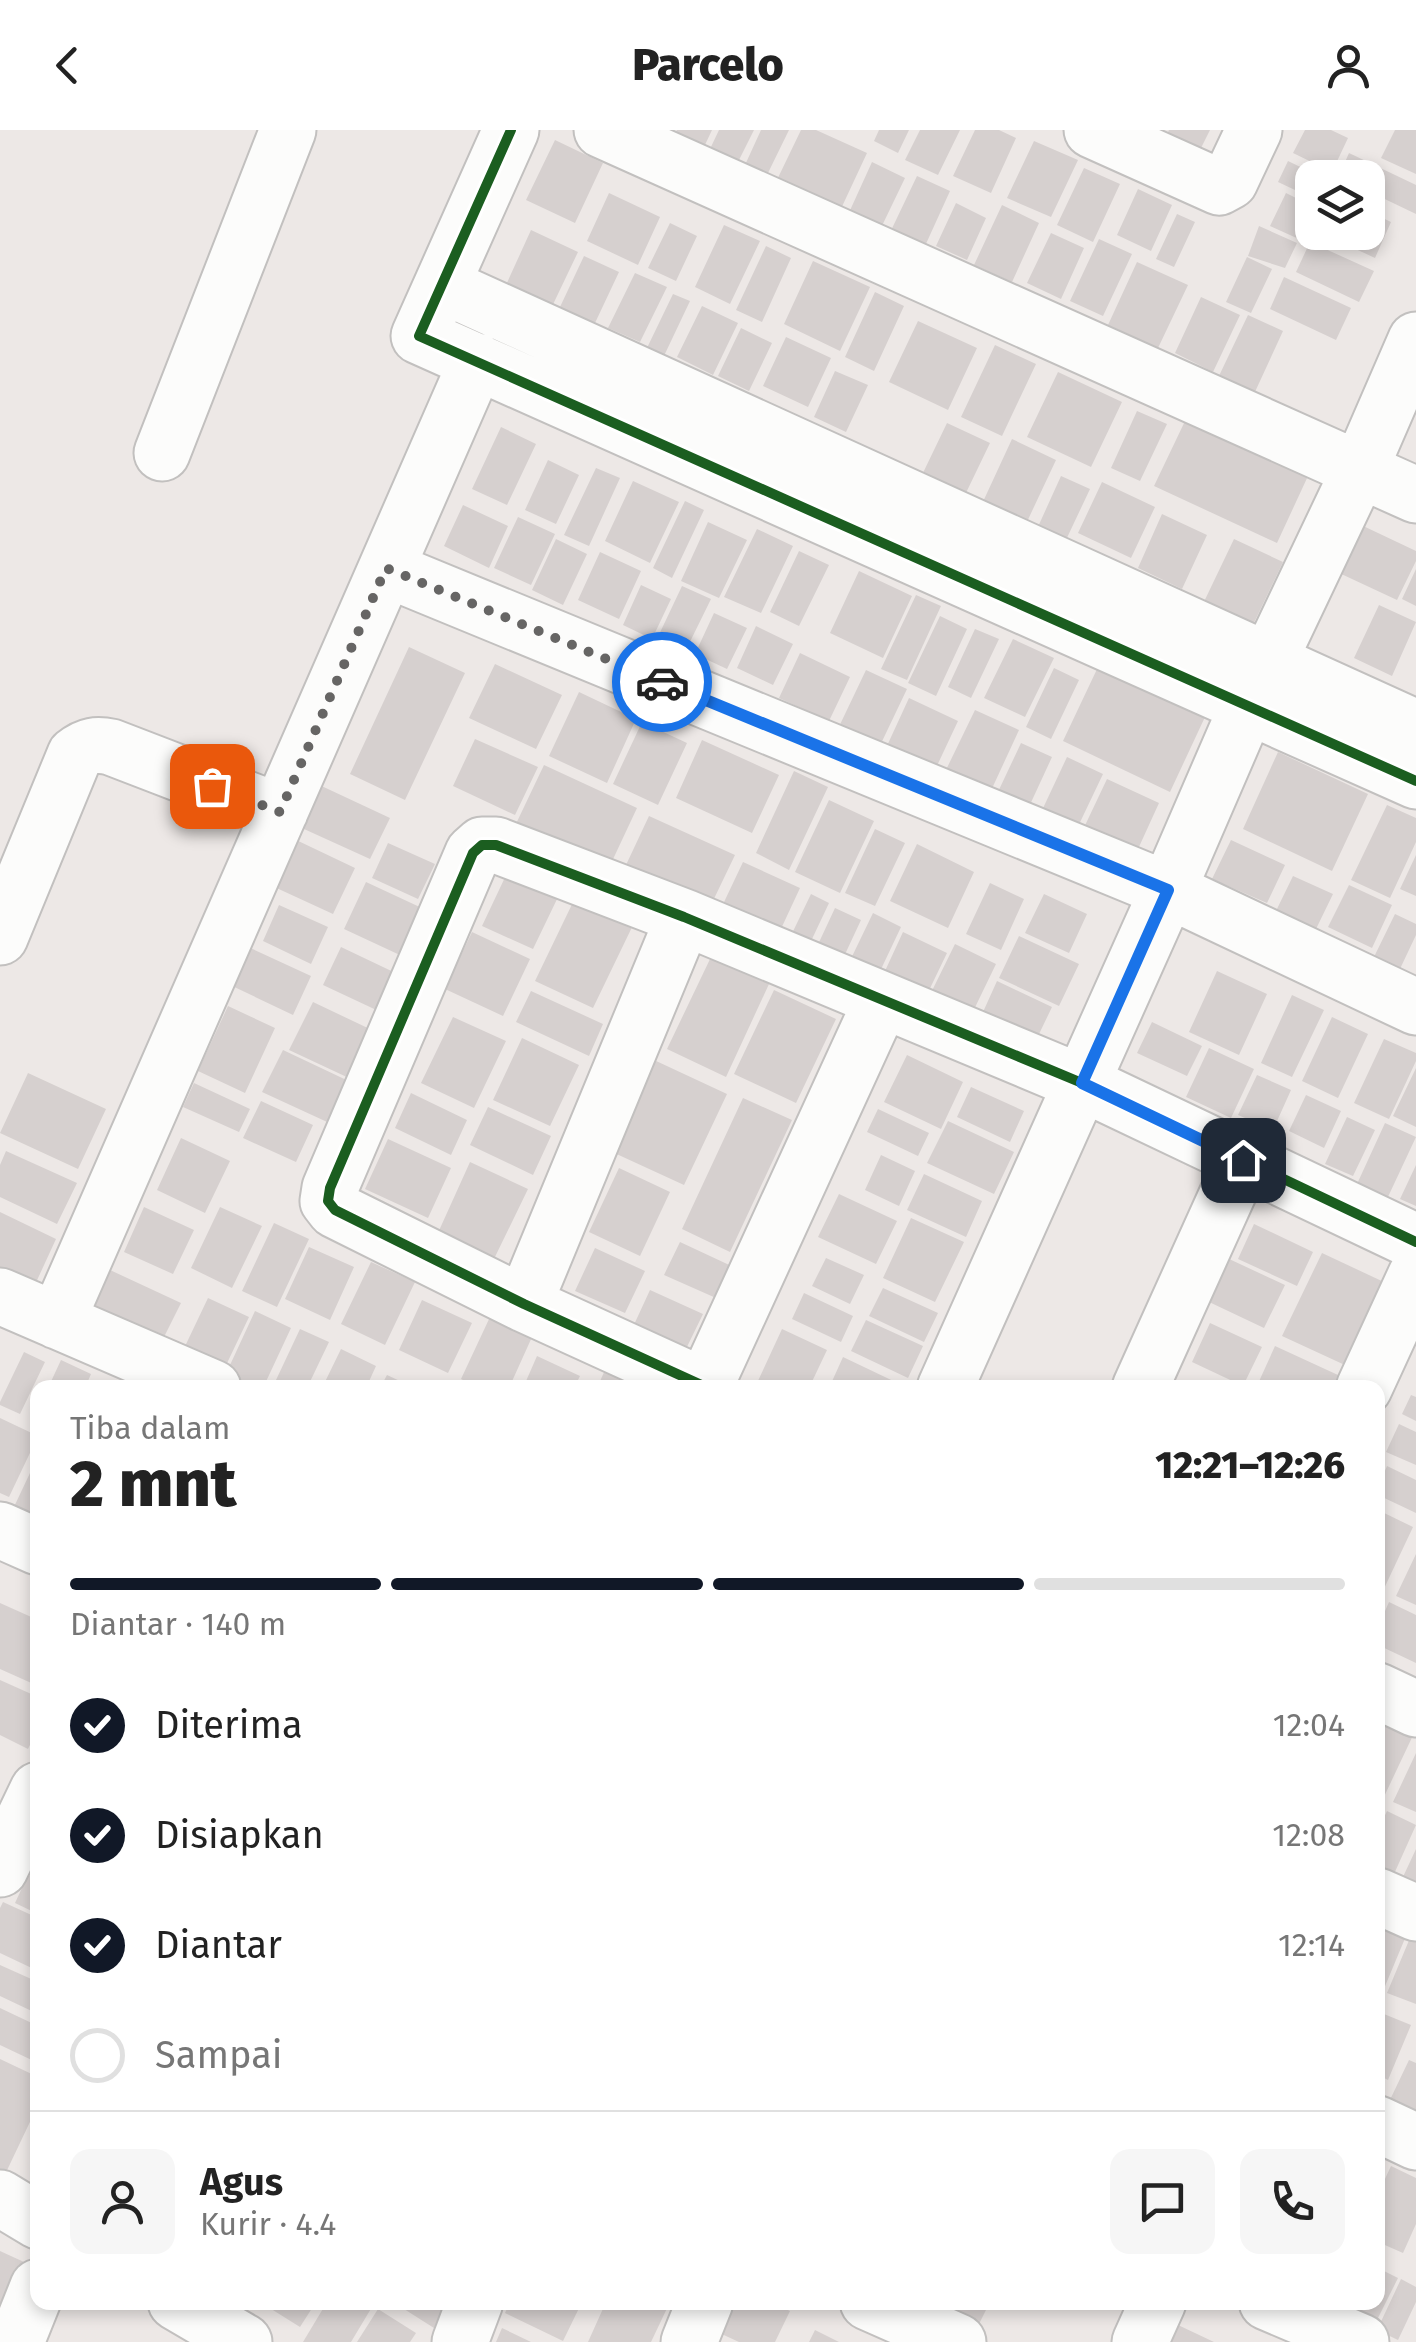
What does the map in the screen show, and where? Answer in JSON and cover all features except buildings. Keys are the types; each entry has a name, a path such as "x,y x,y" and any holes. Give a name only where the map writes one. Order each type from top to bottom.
{"street":[{"path":"162,453 288,130"},
{"path":"511,130 419,336 1258,684 1416,728"},
{"path":"602,130 1416,495"},
{"path":"1092,130 1218,187 1230,181 1254,130"},
{"path":"442,284 1258,684 1416,782"},
{"path":"949,1380 1258,684 1416,340"},
{"path":"57,1321 477,361"},
{"path":"386,568 1168,890 1416,1007"},
{"path":"0,937 11,893 75,755 91,746 111,747 280,812"},
{"path":"692,1380 524,1304 335,1210 328,1201 330,1188 478,848 496,845 684,917 1082,1083 1416,1242"},
{"path":"524,1304 684,917"},
{"path":"710,1380 882,1000"},
{"path":"1144,1380 1243,1160"},
{"path":"1368,1380 1416,1275"},
{"path":"0,1296 195,1380"},
{"path":"0,1530 30,1543"},
{"path":"1385,1694 1416,1709"},
{"path":"0,1869 30,1807"},
{"path":"1385,1899 1416,1913"},
{"path":"1385,2127 1416,2142"},
{"path":"0,2198 30,2216"},
{"path":"16,2342 30,2307"},
{"path":"190,2310 244,2342"},
{"path":"460,2342 472,2310"},
{"path":"689,2342 702,2310"},
{"path":"1140,2342 1154,2310"},
{"path":"1286,2310 1361,2342"}],"cycle path":[{"path":"511,130 419,336 1416,781"},
{"path":"690,1380 524,1304 335,1210 328,1201 330,1188 473,853 482,845 496,845 684,917 1082,1083 1416,1242"}],"way so far":[{"path":"212,786 280,812 386,568 662,682"}],"route":[{"path":"662,682 1168,890 1082,1083 1243,1160"}]}
